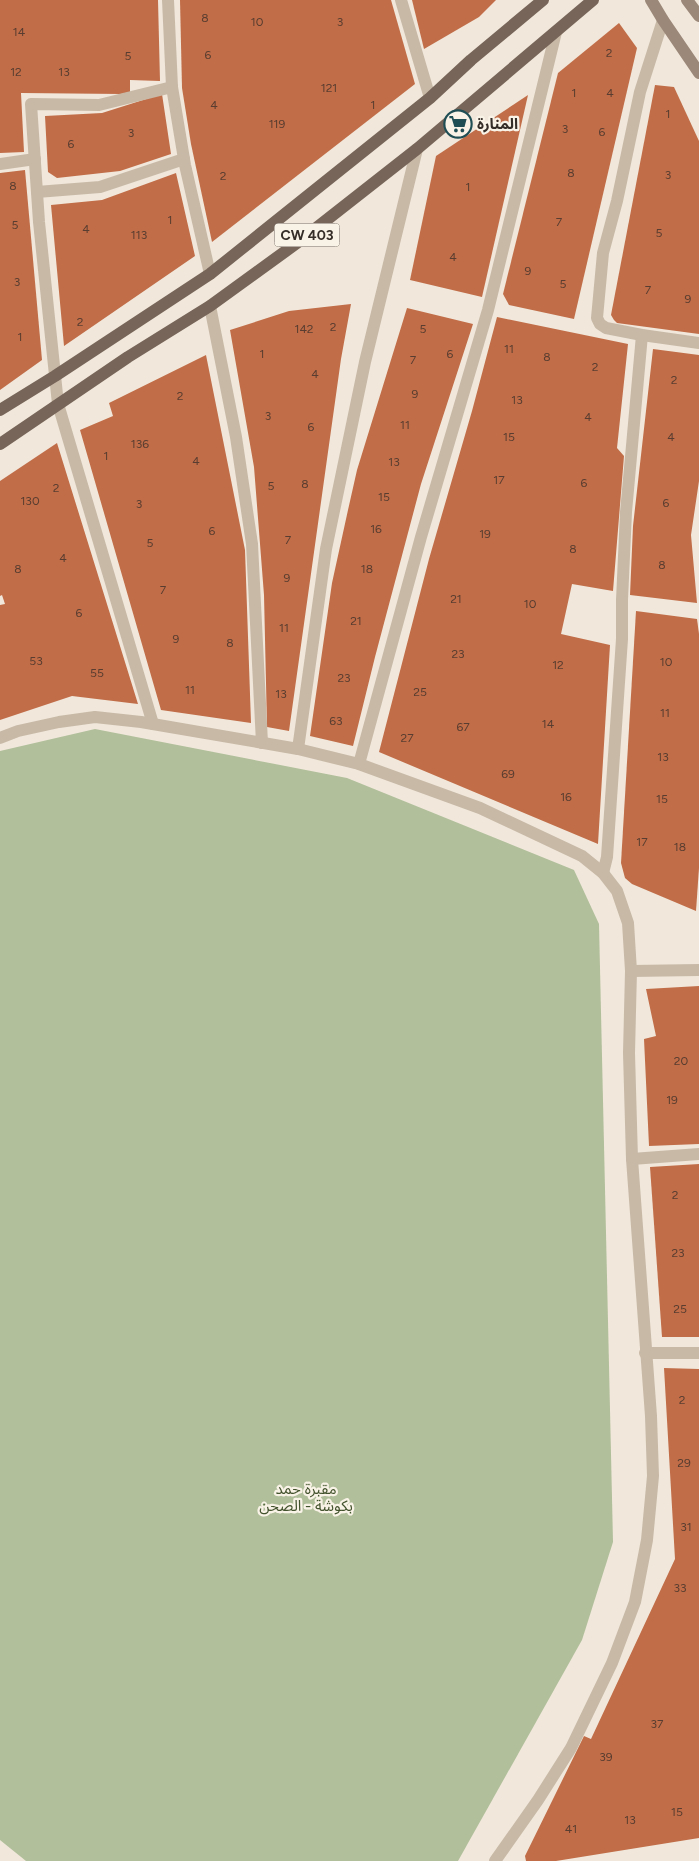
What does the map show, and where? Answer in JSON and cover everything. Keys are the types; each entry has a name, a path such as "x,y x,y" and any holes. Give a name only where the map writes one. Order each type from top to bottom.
{"main road":[{"name":"CW 403","path":"0,410 210,274 430,98 471,60 543,0"},
{"name":"CW 403","path":"0,444 128,357 210,306 301,240 417,149 593,0"}],"street":[{"path":"168,0 172,87 184,159 210,274"},
{"path":"401,0 430,98"},
{"path":"651,0 662,20 699,73"},
{"path":"687,0 699,16"},
{"path":"662,20 640,92 617,201 603,253 597,318 600,324 606,328 699,343"},
{"path":"359,764 421,537 488,310 556,32"},
{"path":"153,724 58,404 37,192 31,104 99,105 172,87"},
{"path":"298,749 326,549 365,362 417,149"},
{"path":"0,164 36,159"},
{"path":"37,192 100,187 184,159"},
{"path":"210,306 236,437 252,544 262,743"},
{"path":"604,873 607,857 622,639 626,512 642,335"},
{"path":"0,738 59,722 95,716 298,749 359,764 480,808 582,856 604,873 617,891 628,923 631,970 629,1053 632,1159 651,1416 653,1476 647,1540 635,1602 612,1663 571,1748 538,1800 495,1861"},
{"path":"631,970 699,970"},
{"path":"632,1159 699,1154"},
{"path":"645,1353 699,1353"}],"green space":[{"name":"مقبرة حمد بكوشة - الصحن","path":"95,729 347,778 574,870 599,924 613,1542 582,1640 458,1861 26,1861 0,1840 0,751"}],"building":[{"path":"0,0 158,0 160,81 130,80 130,93 121,94 21,93 24,152 0,153"},
{"path":"180,0 391,0 415,84 212,242 191,144 182,88"},
{"path":"412,0 496,0 479,17 424,49"},
{"path":"619,23 637,48 574,319 509,305 503,294 558,73"},
{"path":"655,85 674,87 699,141 699,334 617,323 611,315"},
{"path":"162,94 171,154 120,171 57,178 48,172 45,116 102,113"},
{"path":"528,95 482,297 410,280 436,156"},
{"path":"25,170 42,360 0,390 0,173"},
{"path":"176,173 195,256 64,346 51,205 102,200"},
{"path":"351,304 341,359 289,731 267,727 264,595 254,467 230,330 289,311"},
{"path":"407,308 473,324 421,484 353,746 310,736 332,583 357,470"},
{"path":"497,317 628,344 617,448 624,456 613,591 572,584 561,634 610,645 598,844 379,752 429,559"},
{"path":"653,349 699,355 699,481 691,535 697,603 630,595 633,526"},
{"path":"206,355 245,550 251,723 161,710 80,430 113,416 109,403"},
{"path":"57,443 138,704 72,696 0,720 0,605 5,604 2,595 0,596 0,481"},
{"path":"636,611 697,619 699,634 699,868 696,911 632,884 625,878 621,863"},
{"path":"699,986 699,1144 649,1146 644,1039 656,1036 646,989"},
{"path":"699,1164 699,1337 662,1337 650,1167"},
{"path":"664,1368 699,1369 699,1838 556,1861 526,1861 525,1856 584,1736 591,1739 675,1559"}],"place":[{"name":"المنارة","path":"458,124"}]}
